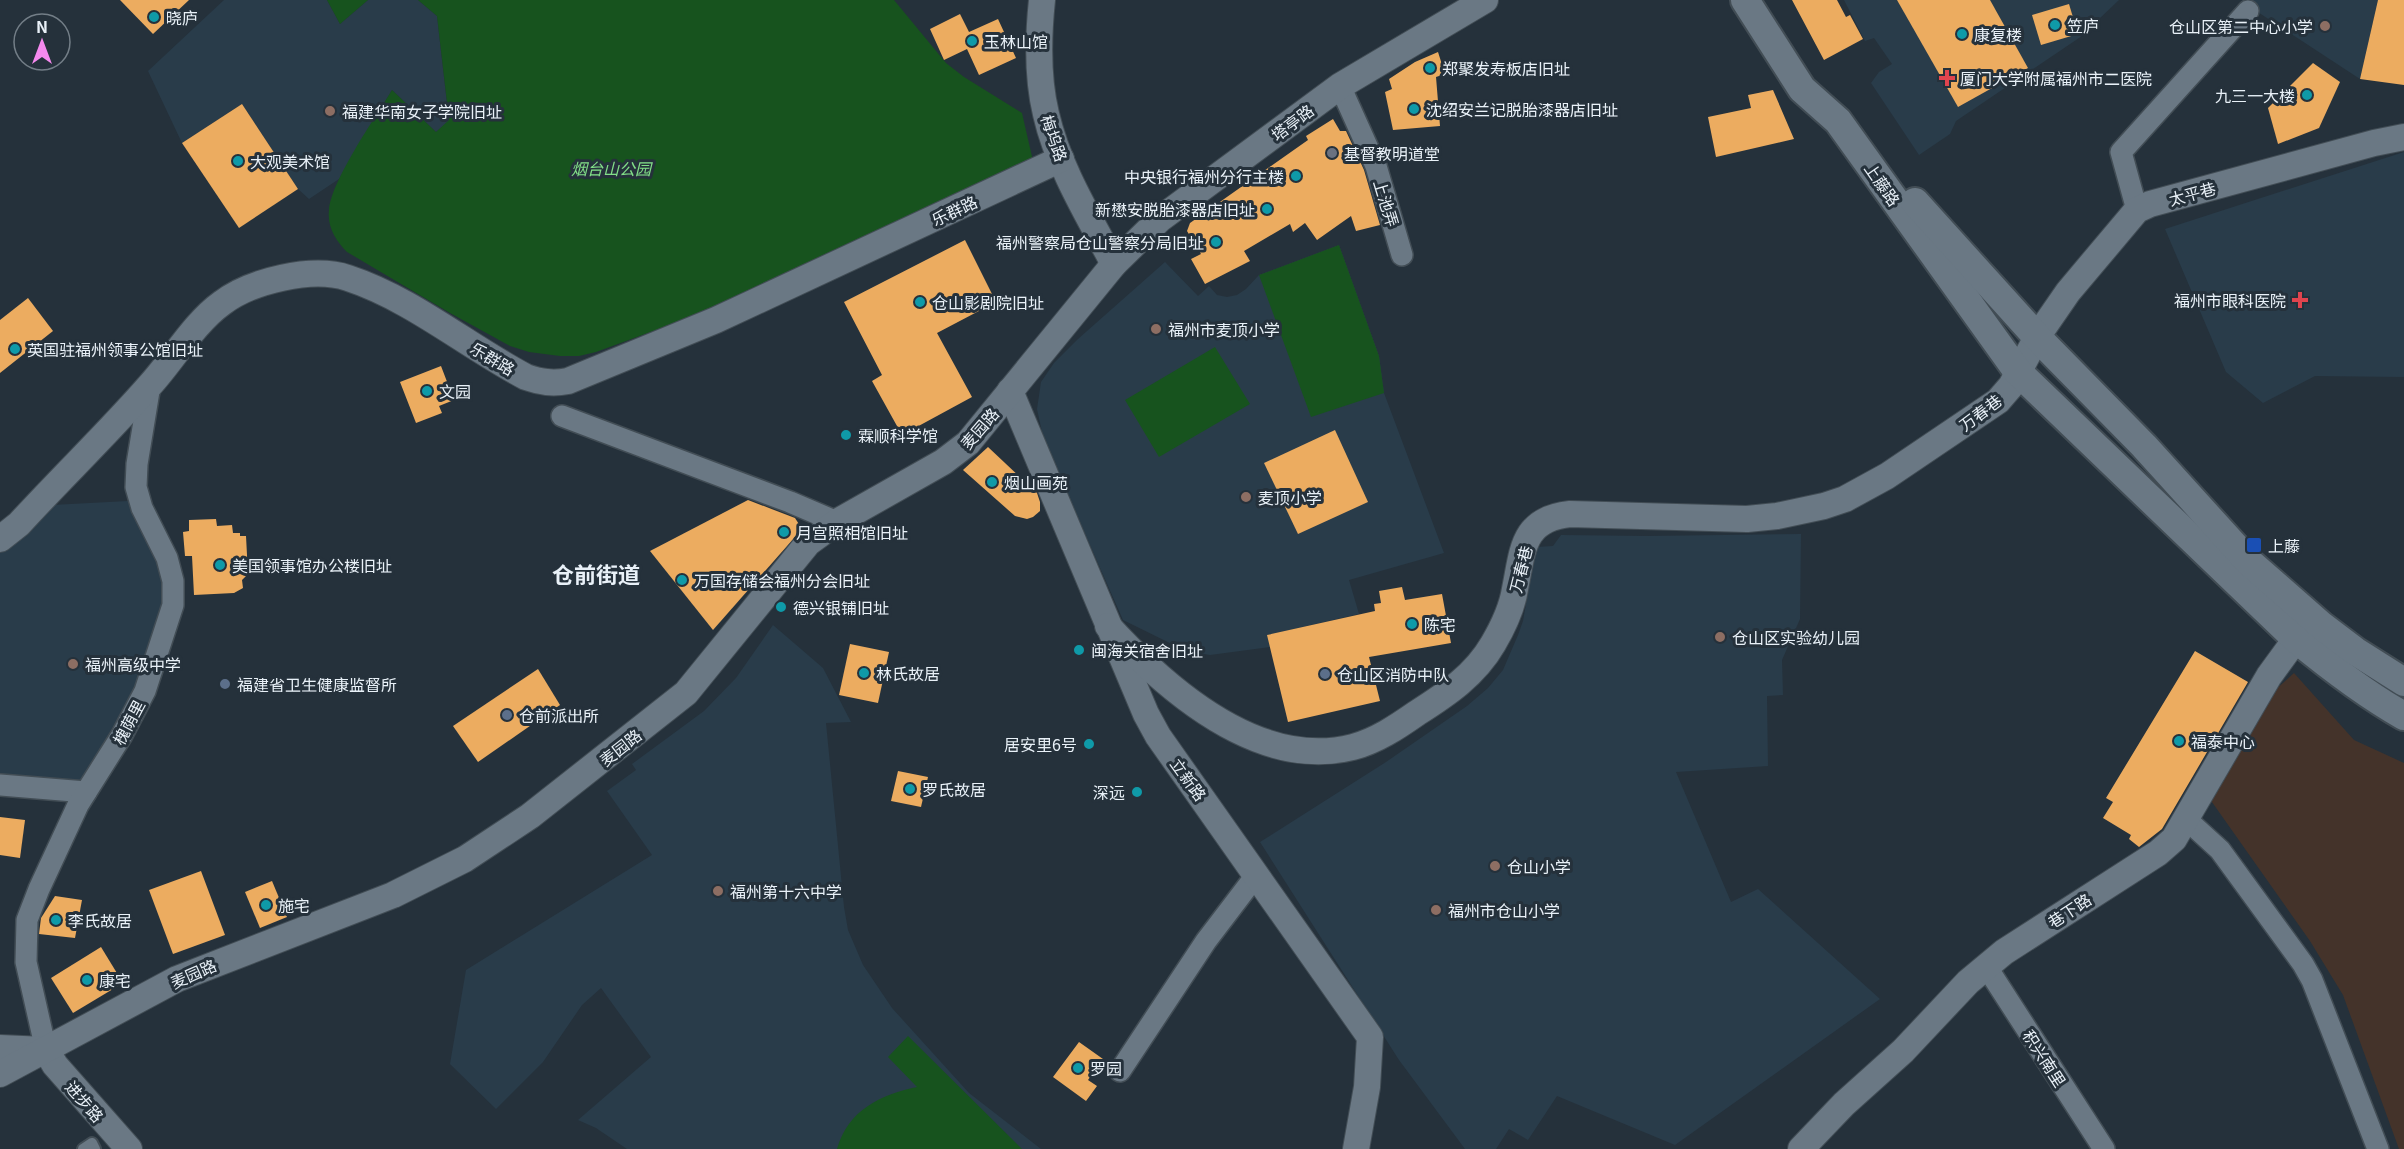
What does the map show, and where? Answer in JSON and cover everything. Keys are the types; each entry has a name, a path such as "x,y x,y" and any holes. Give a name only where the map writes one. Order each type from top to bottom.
{"main road":[{"name":"上藤路","path":"1745,0 1802,89 1838,120 2018,372 2296,639 2334,671 2404,716"},
{"path":"1759,0 1822,93 1872,146 1898,182 2037,338 2144,446 2249,562 2322,626 2355,651 2404,681"}],"street":[{"name":"梅坞路","path":"1042,0 1040,80 1046,116 1061,159 1114,264"},
{"name":"塔亭路","path":"1114,264 1160,219 1340,86 1485,0"},
{"path":"2037,338 2068,292 2137,210 2121,152 2248,11"},
{"name":"上池弄","path":"1340,86 1376,166 1402,255"},
{"name":"太平巷","path":"2137,210 2150,204 2295,164 2404,137"},
{"name":"乐群路","path":"0,539 19,524 150,385 203,321 221,303 239,293 278,279 318,274 345,277 374,289 438,324 526,377 548,384 568,381 716,320 1061,159"},
{"name":"麦园路","path":"0,1074 186,975 418,884 465,859 512,829 686,693 808,543 837,522 957,453 968,443 1114,264"},
{"name":"万春巷","path":"1108,626 1131,651 1185,697 1246,735 1269,744 1296,750 1331,751 1354,747 1393,729 1449,692 1483,659 1510,607 1521,552 1528,536 1539,523 1553,516 1570,514 1723,519 1764,518 1824,506 1867,488 1989,408 2005,393 2037,338"},
{"name":"槐荫里","path":"46,1050 28,970 25,948 27,920 39,888 86,792 122,735 145,691 172,605 172,581 168,558 142,508 136,487 137,464 150,385"},
{"name":"立新路","path":"1010,391 1136,693 1158,736 1370,1037 1367,1087 1356,1149"},
{"path":"562,416 837,522"},
{"name":"巷下路","path":"1801,1149 1986,966 2158,853 2174,839 2269,676 2296,639"},
{"path":"0,785 86,792"},
{"path":"2186,819 2220,850 2303,964 2312,980 2378,1149"},
{"path":"1120,1071 1206,941 1257,874"},
{"name":"积兴南里","path":"1986,966 2104,1149"},
{"path":"0,1048 46,1050"},
{"name":"进步路","path":"46,1050 55,1065 129,1149"}],"lane":[{"path":"83,1149 92,1143 95,1149"}],"shaded area":[{"path":"224,0 327,0 340,24 368,0 418,0 437,16 449,121 436,132 392,90 339,179 309,199 298,189 242,104 182,143 148,71"},
{"name":"厦门大学附属福州市二医院","path":"1844,0 2119,0 2079,38 1956,121 1950,134 1919,155 1871,83 1879,72 1892,64 1874,38 1865,41"},
{"name":"仓山区第二中心小学","path":"2242,0 2378,0 2360,79 2247,5"},
{"name":"福州市眼科医院","path":"2404,152 2404,377 2315,376 2263,403 2226,372 2165,229"},
{"name":"麦顶小学","path":"1339,245 1379,356 1384,393 1444,553 1349,580 1359,614 1268,635 1270,647 1210,655 1186,651 1123,620 1044,441 1037,409 1041,382 1054,363 1078,339 1165,262 1198,296 1209,286 1217,295 1227,297 1237,295 1246,289 1259,275"},
{"name":"福州高级中学","path":"128,501 151,535 167,595 128,718 78,784 0,779 0,547 52,505"},
{"name":"仓山小学","path":"1801,534 1800,619 1782,660 1783,695 1767,696 1768,766 1676,772 1731,902 1758,889 1880,999 1675,1145 1557,1096 1528,1140 1509,1129 1496,1149 1465,1149 1399,1060 1260,842 1386,762 1467,706 1488,688 1503,670 1523,621 1536,547 1553,546 1561,535"},
{"name":"福州第十六中学","path":"773,625 823,668 851,722 826,723 844,907 848,930 863,965 892,1008 969,1093 1041,1149 627,1149 596,1128 578,1120 651,1057 601,988 582,1005 543,1062 496,1109 450,1064 466,970 652,855 607,791 636,770 632,764 704,711 736,678"},
{"path":"2294,673 2354,740 2404,763 2404,1149 2399,1149 2343,995 2310,941 2207,795 2264,700"}],"green space":[{"path":"327,0 368,0 340,24"},
{"name":"烟台山公园","path":"418,0 894,0 946,63 964,77 1022,113 1033,161 708,311 596,352 579,356 529,352 510,346 347,252 331,228 329,210 337,183 392,90 436,132 449,120 437,16"},
{"path":"1339,245 1379,356 1384,393 1311,417 1259,275"},
{"path":"1215,347 1250,404 1159,457 1125,400"},
{"path":"908,1036 1022,1149 837,1149 849,1124 867,1106 903,1090 917,1087 888,1057"}],"building":[{"name":"晓庐","path":"120,0 189,0 153,34"},
{"path":"1792,0 1837,0 1846,17 1850,15 1863,39 1824,60"},
{"name":"康复楼","path":"1897,0 1990,0 2028,68 1958,107"},
{"path":"2378,0 2404,0 2404,85 2360,79"},
{"name":"笠庐","path":"2069,4 2078,34 2041,45 2032,15"},
{"name":"玉林山馆","path":"960,14 969,32 998,19 1016,58 979,75 967,49 944,60 930,29"},
{"name":"沈绍安兰记脱胎漆器店旧址","path":"1438,52 1445,74 1436,77 1440,126 1393,130 1385,92 1392,89 1389,79 1415,62"},
{"name":"九三一大楼","path":"2313,63 2340,82 2319,128 2278,144 2268,108"},
{"path":"1773,90 1794,139 1716,157 1708,117 1751,108 1748,95"},
{"path":"242,104 298,189 239,228 182,143"},
{"path":"1333,119 1340,131 1346,131 1364,170 1380,225 1356,231 1351,216 1317,240 1305,223 1293,232 1290,224 1244,251 1250,261 1205,284 1191,259 1201,254 1187,231 1190,223 1308,140 1306,136"},
{"name":"仓山影剧院旧址","path":"965,240 996,302 937,333 972,397 902,435 872,381 882,375 844,302"},
{"name":"英国驻福州领事公馆旧址","path":"28,298 53,331 0,373 0,320"},
{"name":"文园","path":"441,366 454,400 439,406 442,413 416,423 400,382"},
{"path":"1335,430 1368,502 1298,534 1264,463"},
{"path":"988,447 1037,493 1040,511 1033,517 1027,519 1015,516 963,470"},
{"path":"748,500 795,518 802,529 713,630 650,551"},
{"name":"美国领事馆办公楼旧址","path":"216,519 217,526 232,525 233,533 246,536 248,574 242,580 243,588 234,593 194,595 192,556 185,556 183,532 189,531 189,520"},
{"name":"仓山区消防中队","path":"1402,587 1405,600 1442,594 1451,643 1369,657 1380,701 1288,722 1267,635 1375,611 1374,604 1381,603 1379,591"},
{"name":"林氏故居","path":"850,644 889,652 878,703 839,695"},
{"name":"福泰中心","path":"2195,651 2248,682 2162,829 2139,847 2129,839 2131,835 2103,818 2113,802 2106,798"},
{"name":"仓前派出所","path":"538,669 560,705 478,762 453,726"},
{"name":"罗氏故居","path":"898,771 928,777 921,807 891,801"},
{"path":"0,817 25,820 20,858 0,855"},
{"path":"201,871 225,935 173,954 149,890"},
{"name":"施宅","path":"272,881 287,917 260,928 245,892"},
{"name":"李氏故居","path":"55,896 82,900 75,938 39,934 41,918"},
{"name":"康宅","path":"101,947 123,983 73,1013 51,978"},
{"name":"罗园","path":"1079,1042 1103,1059 1088,1080 1097,1086 1086,1101 1053,1077"}],"place":[{"name":"晓庐","path":"154,17"},
{"name":"笠庐","path":"2055,25"},
{"name":"仓山区第二中心小学","path":"2325,26"},
{"name":"康复楼","path":"1962,34"},
{"name":"玉林山馆","path":"972,41"},
{"name":"郑聚发寿板店旧址","path":"1430,68"},
{"name":"厦门大学附属福州市二医院","path":"1947,78"},
{"name":"九三一大楼","path":"2307,95"},
{"name":"沈绍安兰记脱胎漆器店旧址","path":"1414,109"},
{"name":"福建华南女子学院旧址","path":"330,111"},
{"name":"基督教明道堂","path":"1332,153"},
{"name":"大观美术馆","path":"238,161"},
{"name":"中央银行福州分行主楼","path":"1296,176"},
{"name":"新懋安脱胎漆器店旧址","path":"1267,209"},
{"name":"福州警察局仓山警察分局旧址","path":"1216,242"},
{"name":"福州市眼科医院","path":"2300,300"},
{"name":"仓山影剧院旧址","path":"920,302"},
{"name":"福州市麦顶小学","path":"1156,329"},
{"name":"英国驻福州领事公馆旧址","path":"15,349"},
{"name":"文园","path":"427,391"},
{"name":"霖顺科学馆","path":"846,435"},
{"name":"烟山画苑","path":"992,482"},
{"name":"麦顶小学","path":"1246,497"},
{"name":"月宫照相馆旧址","path":"784,532"},
{"name":"上藤","path":"2254,545"},
{"name":"美国领事馆办公楼旧址","path":"220,565"},
{"name":"万国存储会福州分会旧址","path":"682,580"},
{"name":"德兴银铺旧址","path":"781,607"},
{"name":"陈宅","path":"1412,624"},
{"name":"仓山区实验幼儿园","path":"1720,637"},
{"name":"闽海关宿舍旧址","path":"1079,650"},
{"name":"福州高级中学","path":"73,664"},
{"name":"林氏故居","path":"864,673"},
{"name":"仓山区消防中队","path":"1325,674"},
{"name":"福建省卫生健康监督所","path":"225,684"},
{"name":"仓前派出所","path":"507,715"},
{"name":"福泰中心","path":"2179,741"},
{"name":"居安里6号","path":"1089,744"},
{"name":"罗氏故居","path":"910,789"},
{"name":"深远","path":"1137,792"},
{"name":"仓山小学","path":"1495,866"},
{"name":"福州第十六中学","path":"718,891"},
{"name":"施宅","path":"266,905"},
{"name":"福州市仓山小学","path":"1436,910"},
{"name":"李氏故居","path":"56,920"},
{"name":"康宅","path":"87,980"},
{"name":"罗园","path":"1078,1068"}],"district":[{"name":"仓前街道","path":"596,573"}]}
